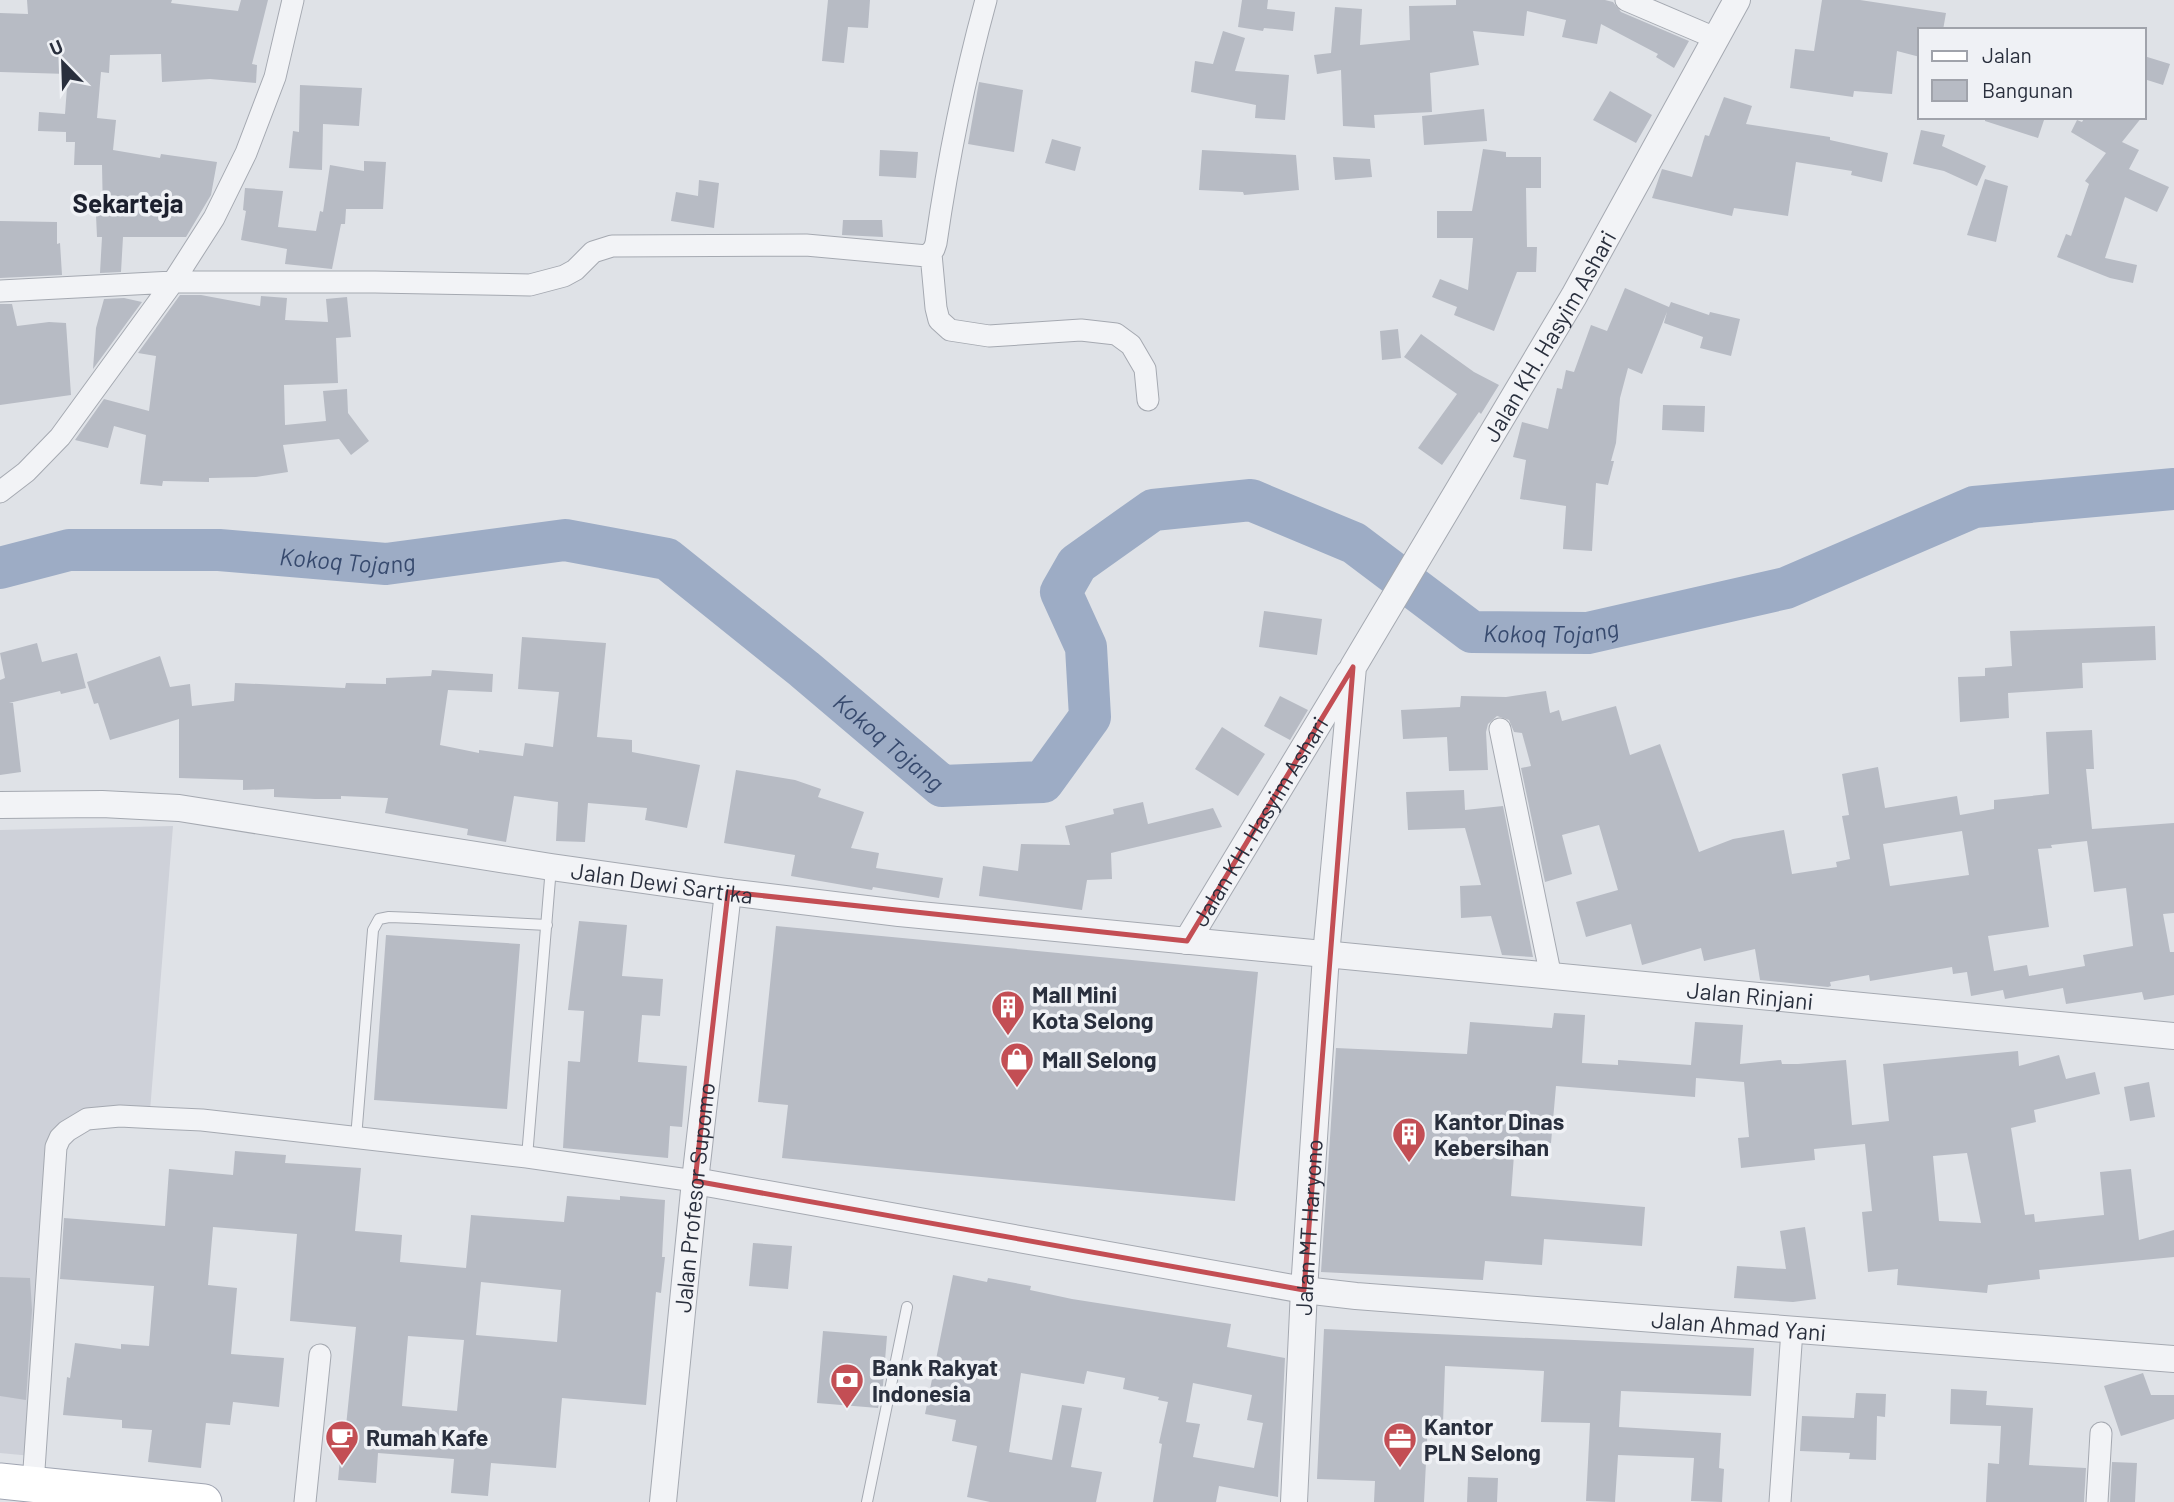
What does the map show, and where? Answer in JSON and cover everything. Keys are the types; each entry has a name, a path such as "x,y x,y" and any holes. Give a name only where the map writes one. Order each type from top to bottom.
{"main road":[{"path":"17,1483 204,1502"}],"street":[{"path":"0,492 26,472 60,437 173,282 214,218 246,153 275,77 293,0"},
{"path":"986,0 965,76 948,159 936,243 931,254 939,320 950,330 989,336 1081,330 1116,334 1131,345 1145,369 1148,400"},
{"path":"1626,0 1715,38"},
{"name":"Jalan KH. Hasyim Ashari","path":"1187,941 1426,547 1574,296 1737,0"},
{"path":"0,291 173,282 530,285 564,276 575,270 593,252 612,246 806,245 876,250 921,257 931,254"},
{"name":"Jalan KH. Hasyim Ashari","path":"1326,955 1353,667"},
{"path":"1500,729 1551,977"},
{"name":"Jalan Dewi Sartika","path":"0,805 102,804 179,808 728,892 899,913 1326,955"},
{"name":"Jalan Profesor Supomo","path":"663,1502 695,1181 728,892"},
{"name":"Jalan Rinjani","path":"1326,955 2174,1036"},
{"name":"Jalan MT Haryono","path":"1294,1502 1304,1290 1326,955"},
{"path":"17,1483 55,1147 60,1138 87,1119 120,1116 202,1120 527,1157 695,1181"},
{"name":"Jalan Ahmad Yani","path":"695,1181 1304,1290 2174,1359"},
{"path":"1780,1502 1792,1330"},
{"path":"305,1502 320,1355"},
{"path":"2096,1502 2101,1433"}],"lane":[{"path":"527,1157 551,867"},
{"path":"356,1138 373,930 379,919 417,918 547,925"},
{"path":"867,1502 906,1307"}],"highlighted area":[{"path":"1353,667 1304,1290 695,1181 728,892 1187,941"}],"shaded area":[{"path":"173,826 150,1111 52,1143 32,1456 0,1453 0,830"}],"building":[{"path":"27,0 172,0 171,3 238,11 241,0 268,0 252,64 257,65 256,83 210,79 162,82 161,54 110,55 109,73 101,72 97,118 116,120 113,150 160,158 161,154 217,162 211,195 186,237 123,237 121,272 100,273 102,237 97,237 96,215 103,215 102,165 74,165 75,142 66,142 66,132 38,131 39,112 65,114 68,74 0,72 0,13 28,14"},
{"path":"828,0 870,0 868,28 848,27 844,63 822,61"},
{"path":"1242,0 1268,0 1267,9 1295,12 1293,31 1264,28 1263,31 1238,27"},
{"path":"1456,0 1605,0 1613,2 1621,12 1689,41 1674,68 1656,57 1658,54 1601,24 1597,44 1562,37 1566,20 1527,11 1524,36 1473,31 1479,65 1430,73 1432,112 1374,115 1375,128 1343,126 1341,70 1317,74 1314,55 1331,53 1335,7 1362,9 1360,45 1410,40 1409,6 1456,5"},
{"path":"1822,0 1860,0 1946,13 1943,28 1918,28 1918,56 1897,51 1892,94 1854,91 1853,97 1790,88 1795,49 1814,51"},
{"path":"1223,31 1245,38 1235,71 1289,75 1285,120 1255,118 1256,105 1191,92 1195,61 1213,64"},
{"path":"2146,57 2170,64 2163,85 2146,80"},
{"path":"979,82 1023,90 1014,152 968,144"},
{"path":"300,85 362,88 359,126 323,124 322,170 289,168 293,131 299,132"},
{"path":"1610,91 1652,115 1636,143 1593,120"},
{"path":"1724,97 1752,106 1746,124 1830,137 1830,140 1888,153 1882,182 1851,175 1852,171 1796,162 1788,216 1734,208 1732,216 1652,198 1662,169 1692,177 1705,135 1709,136"},
{"path":"1484,109 1487,141 1424,145 1422,116"},
{"path":"1985,119 2044,119 2038,138"},
{"path":"2084,119 2140,119 2122,142 2139,150 2129,169 2169,187 2157,212 2125,197 2105,258 2137,265 2133,283 2110,278 2057,257 2066,234 2071,236 2089,184 2085,181 2106,153 2071,132 2077,120 2082,122"},
{"path":"1921,130 1945,135 1942,146 1986,166 1977,186 1944,171 1913,164"},
{"path":"1052,139 1081,147 1075,171 1045,163"},
{"path":"1483,149 1506,152 1506,157 1541,157 1541,188 1526,188 1527,247 1537,247 1536,272 1517,272 1494,331 1454,315 1457,307 1432,297 1440,279 1468,290 1473,238 1437,238 1437,211 1472,211"},
{"path":"880,150 918,152 916,178 879,176"},
{"path":"1202,150 1296,155 1299,190 1244,195 1243,192 1199,190"},
{"path":"1333,157 1370,159 1372,177 1335,180"},
{"path":"364,161 386,162 383,209 346,209 345,224 341,224 332,269 285,264 287,249 241,240 246,211 243,210 245,188 283,191 278,227 316,231 320,211 323,212 330,165 364,171"},
{"path":"1985,179 2008,186 1996,242 1967,235"},
{"path":"699,180 719,183 714,228 671,221 676,192 698,196"},
{"path":"843,220 882,220 883,237 842,235"},
{"path":"0,221 57,222 62,275 0,278"},
{"path":"1625,288 1669,307 1671,302 1709,315 1710,312 1740,319 1731,356 1700,348 1703,337 1664,323 1667,312 1642,374 1628,368 1620,398 1616,443 1611,461 1614,461 1608,485 1596,483 1592,551 1563,549 1566,506 1520,499 1526,460 1513,457 1522,422 1548,429 1557,388 1562,389 1566,370 1574,372 1591,325 1607,331"},
{"path":"180,295 201,295 260,306 261,296 287,298 285,320 328,322 326,299 347,297 351,337 336,338 338,383 284,385 285,425 326,421 323,391 347,389 348,413 369,441 351,455 339,439 283,445 288,472 256,477 209,478 209,482 163,481 162,486 140,484 146,435 114,426 108,448 75,440 104,399 149,411 156,356 138,353"},
{"path":"124,298 142,302 93,369 96,328 104,299"},
{"path":"0,304 12,304 17,326 66,323 71,395 0,405"},
{"path":"1398,329 1401,358 1382,360 1380,331"},
{"path":"1421,334 1474,372 1499,385 1481,414 1479,412 1442,465 1418,448 1457,394 1404,357"},
{"path":"1663,405 1705,406 1704,432 1662,430"},
{"path":"1264,611 1322,619 1317,655 1259,647"},
{"path":"2155,626 2156,660 2082,663 2083,688 2008,693 2009,718 1960,722 1958,677 1985,676 1985,668 2012,666 2010,631"},
{"path":"522,637 606,643 597,737 632,740 632,752 700,765 687,828 645,820 647,808 588,803 585,842 556,841 558,802 514,796 506,842 467,835 468,829 385,813 388,798 274,797 274,789 243,790 243,780 179,778 179,719 110,740 98,703 94,704 87,682 160,656 170,687 190,684 192,706 234,701 235,683 345,688 346,683 386,684 386,678 431,676 432,670 493,674 492,692 448,690 440,745 479,753 479,750 523,756 525,743 553,747 559,692 518,689"},
{"path":"37,643 42,662 77,653 86,688 9,703 13,703 21,772 0,775 0,680 5,678 0,653"},
{"path":"1546,691 1550,713 1559,710 1562,721 1616,706 1630,755 1660,744 1699,852 1733,839 1784,830 1792,874 1837,867 1836,862 1850,859 1842,816 1849,815 1842,774 1878,767 1885,808 1957,796 1960,815 1994,809 1994,800 2049,794 2046,732 2092,730 2094,769 2086,769 2092,829 2174,823 2174,913 2163,914 2170,952 2174,952 2174,995 2144,1000 2142,992 2066,1004 2063,988 2005,999 2003,990 1971,996 1967,972 1953,974 1952,967 1870,981 1869,975 1830,982 1831,986 1828,987 1760,980 1755,949 1704,961 1701,948 1642,965 1631,924 1586,937 1576,902 1618,890 1599,825 1562,835 1572,874 1545,882 1521,768 1531,766 1522,733 1514,732 1509,720 1497,716 1488,724 1488,770 1449,771 1447,737 1403,739 1401,710 1460,707 1461,696 1506,697","holes":["1962,831 1969,875 1890,886 1883,844","2087,841 2094,892 2126,888 2133,946 2083,955 2085,966 2029,976 2027,965 1994,971 1988,936 2049,927 2038,849"]},
{"path":"1280,696 1308,710 1290,740 1264,726"},
{"path":"1222,727 1265,754 1238,796 1195,769"},
{"path":"736,770 795,780 821,789 818,797 864,812 851,848 879,853 876,868 943,878 939,898 791,876 795,855 724,843"},
{"path":"1464,790 1465,810 1503,806 1533,957 1502,955 1491,916 1461,918 1460,886 1481,885 1465,828 1408,830 1406,792"},
{"path":"1143,802 1148,824 1213,808 1222,827 1111,853 1112,879 1087,880 1082,910 979,896 983,866 1018,871 1021,844 1070,845 1065,826 1114,814 1113,809"},
{"path":"579,921 627,925 622,976 663,979 660,1016 642,1015 638,1062 687,1066 682,1127 670,1126 668,1158 563,1148 568,1061 580,1062 584,1011 568,1010"},
{"name":"Mall Mini Kota Selong","path":"776,926 1258,972 1235,1201 782,1158 788,1105 758,1102"},
{"path":"386,935 520,944 507,1109 374,1100"},
{"path":"1554,1013 1585,1015 1582,1063 1618,1065 1618,1060 1691,1065 1695,1022 1743,1025 1740,1064 1781,1060 1782,1064 1798,1064 1846,1060 1852,1125 1889,1121 1883,1064 2018,1051 2019,1066 2059,1055 2066,1079 2095,1072 2100,1094 2034,1110 2036,1122 2011,1128 2025,1215 2034,1214 2035,1222 2104,1215 2100,1172 2131,1169 2139,1240 2174,1230 2174,1257 2039,1270 2040,1279 1988,1285 1987,1293 1897,1285 1898,1269 1868,1272 1862,1212 1872,1211 1865,1144 1814,1149 1815,1160 1741,1168 1738,1138 1749,1137 1744,1082 1696,1078 1695,1097 1556,1086 1551,1143 1515,1141 1511,1196 1645,1207 1642,1246 1544,1239 1542,1265 1485,1261 1483,1280 1321,1272 1336,1048 1467,1054 1470,1022 1552,1028","holes":["1967,1153 1981,1223 1939,1221 1933,1156"]},
{"path":"2149,1082 2155,1117 2130,1121 2124,1087"},
{"path":"235,1151 286,1155 285,1163 361,1168 355,1231 402,1235 400,1262 466,1268 471,1215 564,1222 567,1196 620,1200 620,1196 665,1200 662,1257 665,1257 661,1293 656,1292 646,1405 562,1398 556,1468 491,1463 488,1496 451,1493 454,1459 378,1453 376,1483 338,1480 356,1327 290,1321 297,1234 213,1227 208,1285 237,1288 231,1354 284,1358 279,1407 233,1402 230,1425 206,1423 201,1468 148,1462 152,1430 122,1428 122,1420 63,1415 67,1377 70,1378 75,1343 121,1349 121,1344 149,1346 154,1286 60,1279 64,1218 165,1226 169,1169 233,1175","holes":["481,1282 561,1290 557,1342 476,1335","408,1336 464,1340 457,1411 402,1406"]},
{"path":"1805,1227 1816,1299 1793,1302 1734,1298 1737,1266 1786,1269 1780,1231"},
{"path":"753,1243 792,1246 788,1289 749,1286"},
{"path":"953,1275 987,1282 988,1278 1031,1286 1030,1290 1072,1299 1231,1324 1227,1347 1285,1358 1278,1497 1219,1486 1216,1502 1153,1502 1162,1444 1159,1443 1168,1402 1158,1400 1159,1397 1123,1389 1125,1378 1087,1371 1084,1384 1021,1373 1009,1452 1052,1460 1062,1405 1082,1408 1071,1467 1102,1472 1096,1502 990,1502 967,1497 977,1446 952,1441 956,1420 925,1414","holes":["1193,1383 1252,1395 1247,1420 1263,1423 1254,1468 1193,1457 1200,1424 1186,1422"]},
{"path":"0,1277 30,1278 32,1310 26,1400 0,1396"},
{"path":"1324,1329 1754,1348 1751,1396 1621,1391 1619,1427 1721,1433 1719,1468 1724,1469 1722,1502 1691,1501 1694,1458 1618,1455 1615,1502 1586,1501 1590,1423 1541,1422 1544,1371 1445,1366 1443,1423 1428,1422 1424,1502 1374,1502 1375,1481 1317,1479"},
{"path":"823,1331 887,1336 883,1385 878,1408 817,1403"},
{"path":"2143,1373 2151,1395 2174,1395 2174,1419 2121,1436 2104,1386"},
{"path":"1951,1389 1987,1391 1986,1405 2033,1408 2029,1465 2086,1468 2084,1502 1986,1502 1988,1463 1999,1464 2001,1426 1950,1424"},
{"path":"1856,1393 1886,1394 1885,1417 1877,1416 1876,1460 1849,1459 1850,1453 1800,1451 1802,1416 1854,1418"},
{"path":"2112,1462 2137,1463 2135,1502 2110,1502"},
{"path":"1468,1477 1498,1478 1497,1502 1467,1502"}],"waterway":[{"name":"Kokoq Tojang","path":"0,568 69,550 219,550 386,564 565,540 667,559 804,669 942,786 1043,782 1090,717 1086,647 1061,592 1077,564 1153,510 1251,500 1354,543 1472,632 1588,633 1786,588 1974,507 2174,489"}],"place":[{"name":"Mall Mini Kota Selong","path":"1008,1037"},
{"name":"Mall Selong","path":"1017,1089"},
{"name":"Kantor Dinas Kebersihan","path":"1409,1164"},
{"name":"Bank Rakyat Indonesia","path":"847,1410"},
{"name":"Rumah Kafe","path":"342,1467"},
{"name":"Kantor PLN Selong","path":"1400,1469"}],"district":[{"name":"Sekarteja","path":"128,202"}]}
